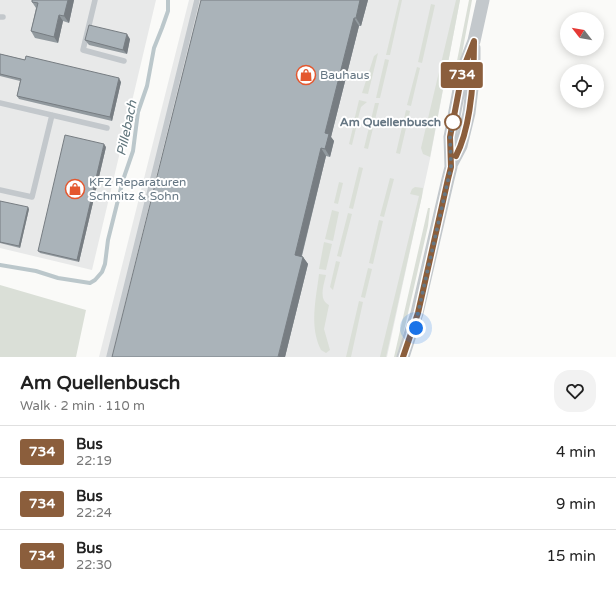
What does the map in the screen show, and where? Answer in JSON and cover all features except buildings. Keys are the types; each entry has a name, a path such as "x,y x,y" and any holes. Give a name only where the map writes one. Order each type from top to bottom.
{"street":[{"path":"403,357 418,313 451,167 450,137 463,69 474,41 483,0"},
{"path":"413,357 418,313"}],"lane":[{"path":"95,0 83,50 124,61"},
{"path":"109,357 197,0"},
{"path":"0,102 107,128"},
{"path":"0,190 32,197 52,115"}],"shaded area":[{"path":"0,0 156,0 92,270 0,248"},
{"path":"189,0 460,0 430,159 387,357 99,357"},
{"path":"399,0 402,0 390,55 386,55"},
{"path":"456,0 460,0 430,157 423,154 421,148"},
{"path":"469,0 472,0 456,86 452,86"},
{"path":"431,4 435,5 422,63 418,62"},
{"path":"378,53 368,94 362,93 374,56"},
{"path":"385,59 389,60 380,98 376,98"},
{"path":"417,67 420,68 411,106 407,105"},
{"path":"359,100 367,102 361,107 357,122 354,121"},
{"path":"375,103 379,103 368,149 364,148"},
{"path":"406,110 410,111 400,154 396,153"},
{"path":"354,123 357,124 352,145 349,144"},
{"path":"359,167 363,168 353,209 349,208"},
{"path":"390,178 394,179 384,217 380,216"},
{"path":"339,182 343,183 338,204 334,203"},
{"path":"415,187 423,188 422,196 386,357 380,357 419,196 410,194 412,189"},
{"path":"428,208 430,208 428,226 398,357 394,357"},
{"path":"332,210 339,212 333,241 325,239"},
{"path":"348,213 352,214 341,257 337,256"},
{"path":"379,220 383,221 373,264 369,263"},
{"path":"324,242 332,244 326,270 319,269"},
{"path":"336,261 340,262 333,290 330,287"},
{"path":"368,268 372,269 365,298 361,297"},
{"path":"319,274 326,275 323,287 323,296 326,303 329,305 324,329 330,350 326,353 321,350 317,341 314,322"},
{"path":"0,285 86,310 76,357 0,357"},
{"path":"359,301 363,302 351,357 346,357"}],"waterway":[{"name":"Pillebach","path":"0,265 36,271 58,278 90,283 102,272 105,264 108,240 123,180 133,151 138,112 147,86 154,48 168,11 168,0"}],"bus line":[{"name":"734","path":"403,357 418,313 451,167 450,137 463,69 474,41 472,95 461,146 456,156"}],"place":[{"name":"Bauhaus","path":"306,75"},
{"name":"Am Quellenbusch","path":"453,122"},
{"name":"KFZ Reparaturen Schmitz & Sohn","path":"75,189"}],"route":[{"path":"416,328 418,313 451,167 450,137 453,122"}]}
